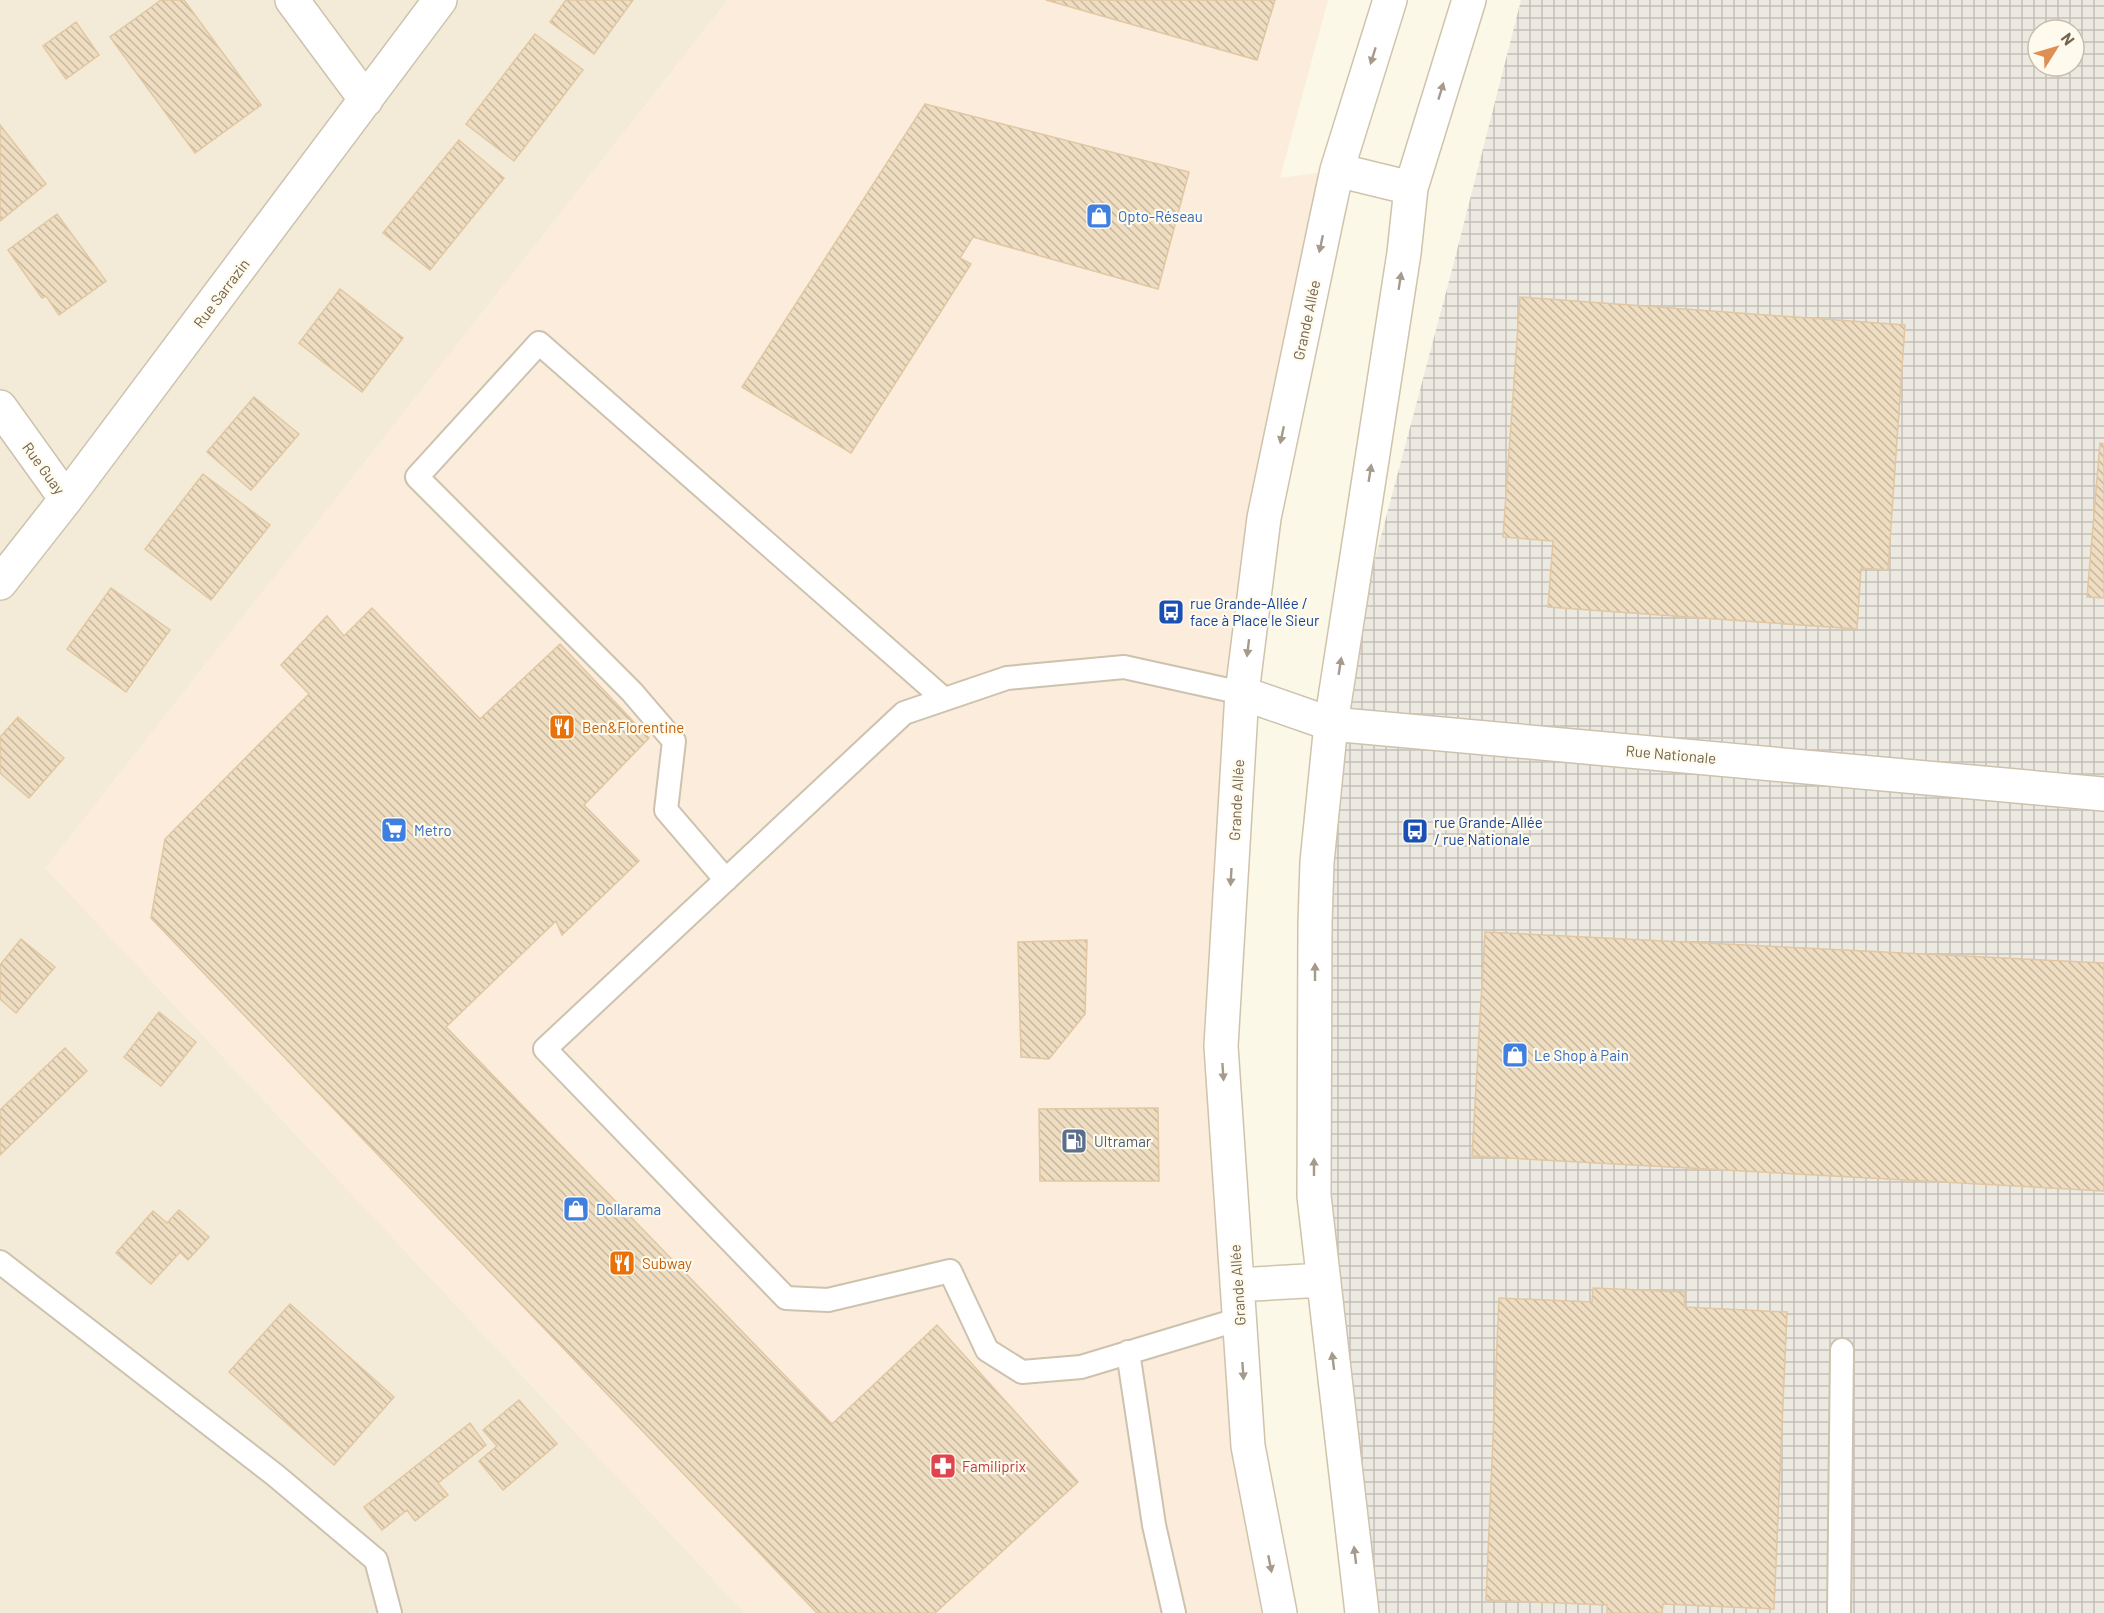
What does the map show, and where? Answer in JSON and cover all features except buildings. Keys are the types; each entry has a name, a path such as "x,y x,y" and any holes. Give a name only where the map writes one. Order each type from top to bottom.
{"street":[{"path":"292,0 366,100"},
{"name":"Rue Sarrazin","path":"0,583 66,499 440,0"},
{"name":"Grande Allée","path":"1280,1613 1248,1446 1221,1046 1242,693 1264,518 1337,170 1390,0"},
{"path":"1362,1613 1314,1196 1317,862 1331,724 1404,254 1411,188 1469,0"},
{"path":"1337,170 1411,188"},
{"name":"Rue Guay","path":"0,407 66,499"},
{"name":"Rue Nationale","path":"1242,693 1331,724 2104,794"},
{"path":"1237,1285 1323,1280"}],"lane":[{"path":"726,880 666,810 674,741 602,661 417,477 539,343 944,699"},
{"path":"1239,1319 1081,1367 1022,1372 987,1350 950,1271 828,1300 786,1298 545,1049 904,713 1007,678 1124,667 1242,693"},
{"path":"0,1262 275,1475 376,1560 390,1613"},
{"path":"1839,1613 1842,1350"},
{"path":"1128,1353 1154,1525 1174,1613"}],"shaded area":[{"path":"0,0 728,0 46,868 745,1613 0,1613"},
{"path":"728,0 1328,0 1280,178 1337,170 1264,518 1221,1046 1248,1446 1283,1613 745,1613 45,868"},
{"path":"1521,0 2104,0 2104,1613 1361,1613 1314,1196 1331,724"}],"place":[{"name":"Opto-Réseau","path":"1099,216"},
{"name":"rue Grande-Allée / face à Place le Sieur","path":"1171,612"},
{"name":"Ben&Florentine","path":"562,727"},
{"name":"Metro","path":"394,830"},
{"name":"rue Grande-Allée / rue Nationale","path":"1415,831"},
{"name":"Le Shop à Pain","path":"1515,1055"},
{"name":"Ultramar","path":"1074,1141"},
{"name":"Dollarama","path":"576,1209"},
{"name":"Subway","path":"622,1263"},
{"name":"Familiprix","path":"943,1466"}]}
